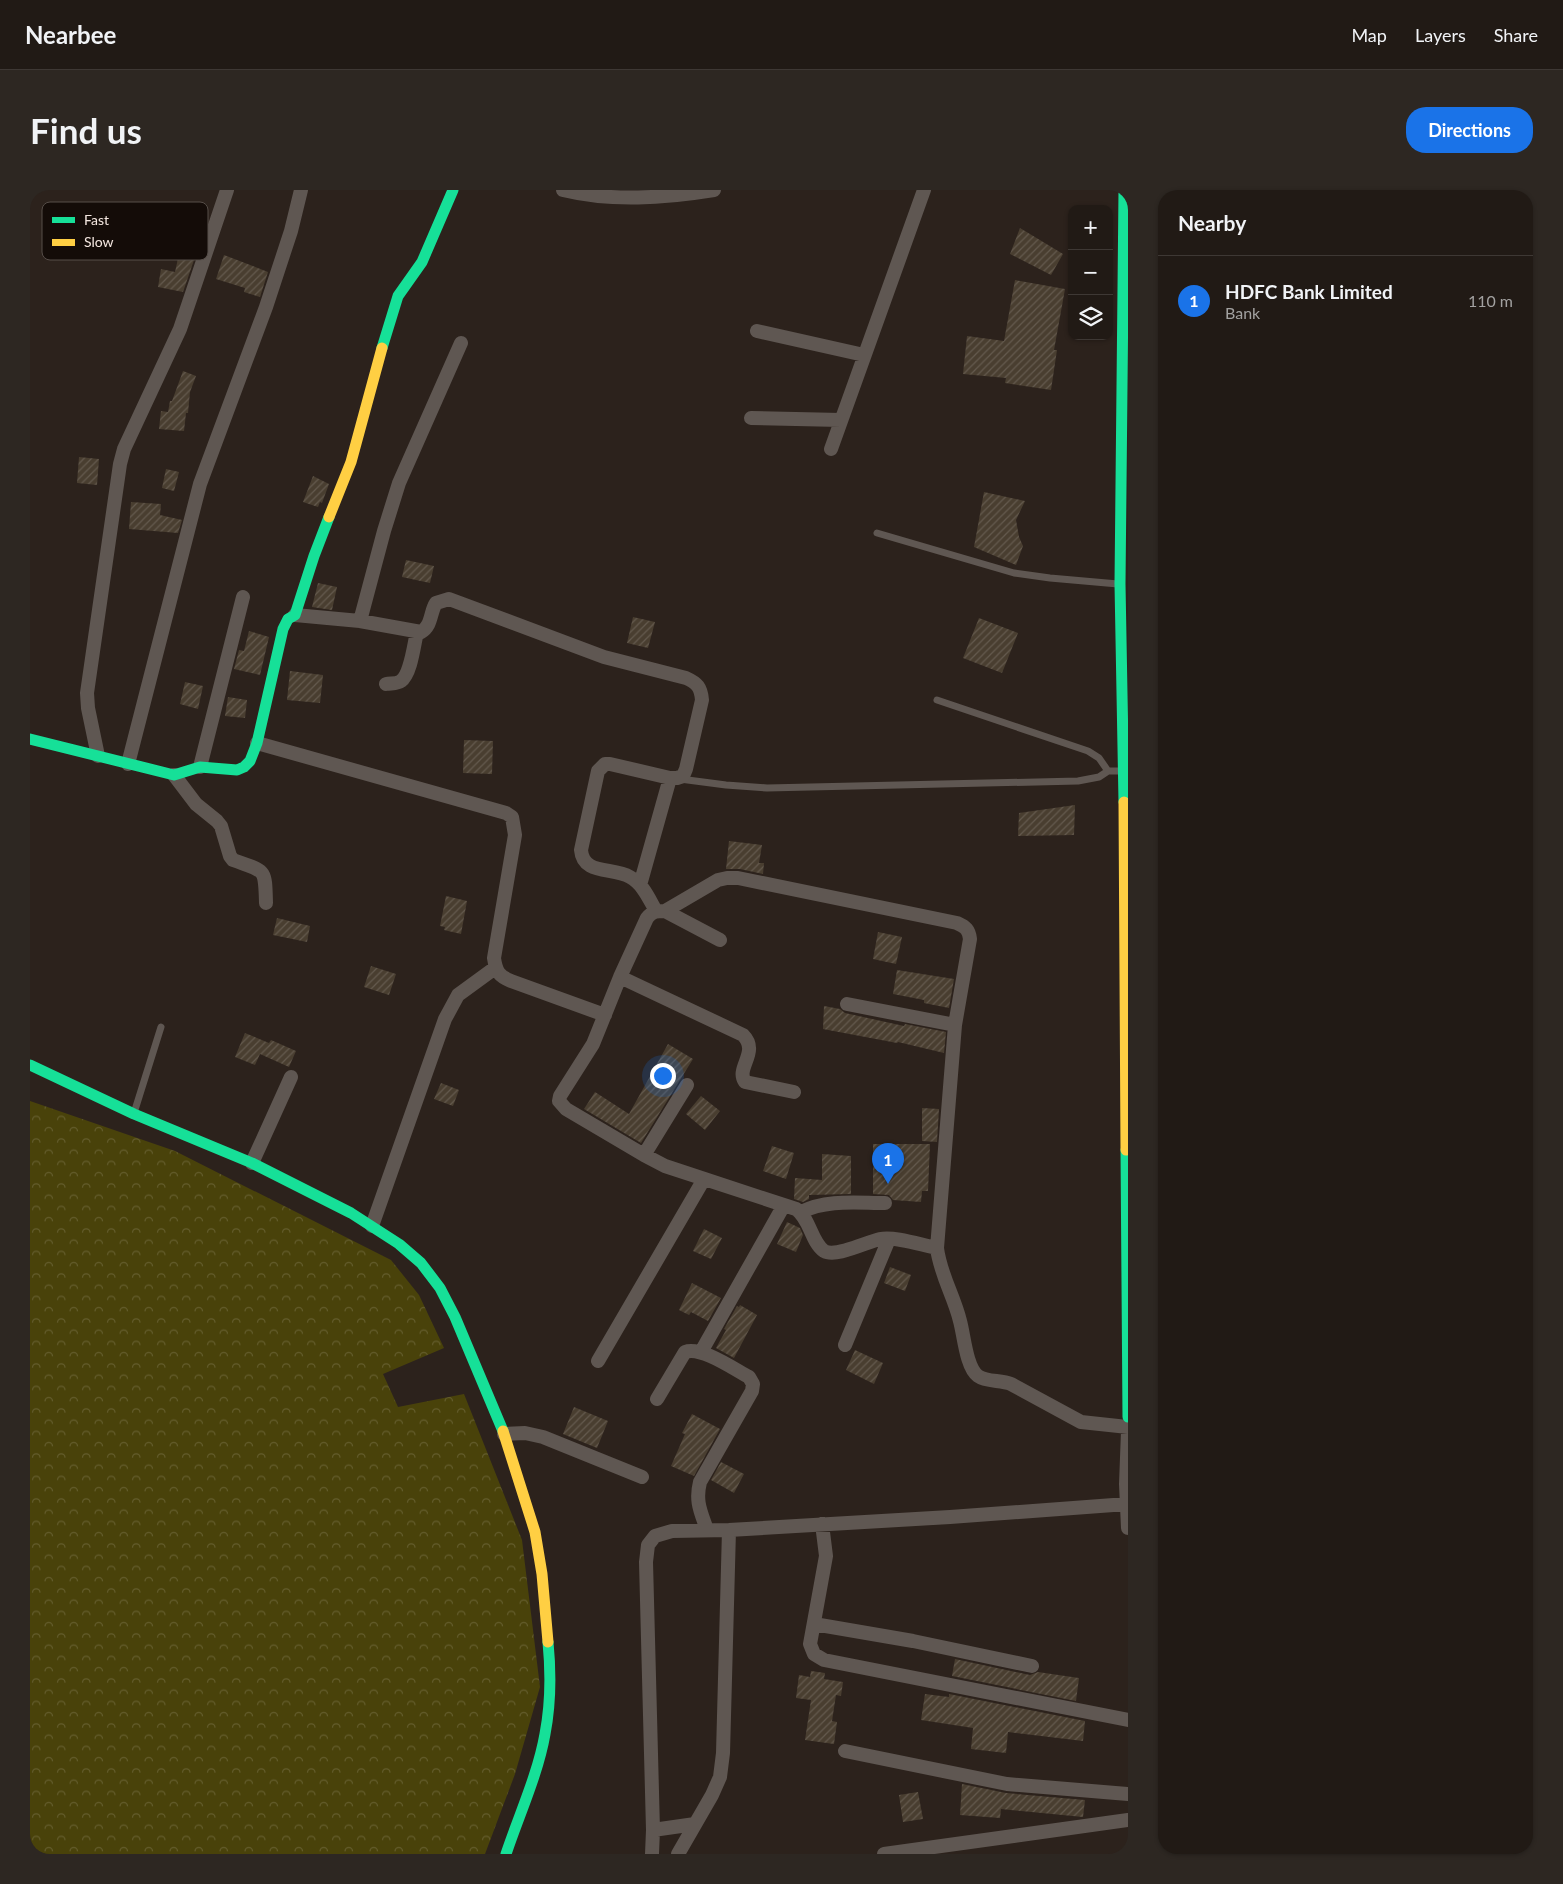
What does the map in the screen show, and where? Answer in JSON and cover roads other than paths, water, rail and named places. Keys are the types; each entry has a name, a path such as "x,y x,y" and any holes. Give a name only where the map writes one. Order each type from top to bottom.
{"street":[{"path":"208,249 227,190"},
{"path":"128,764 200,484 266,307 291,232 301,190"},
{"path":"295,615 314,556 351,462 398,296 422,262 453,190"},
{"path":"563,190 577,194 648,199 714,190"},
{"path":"831,448 924,190"},
{"path":"1124,190 1120,584 1124,771 1128,1417"},
{"path":"98,756 88,708 87,692 120,464 124,448 189,308 204,260"},
{"path":"757,332 864,355"},
{"path":"360,622 384,531 400,483 460,343"},
{"path":"752,418 841,420"},
{"path":"200,767 243,597"},
{"path":"30,739 174,775 200,767 229,770 244,767 250,761 256,743 283,629 288,619 295,615 360,622 417,632 426,630 432,608 436,603 449,599 604,657 696,682 701,690 702,700 683,776 673,778 604,764 598,772 581,850 582,859 586,865 631,878 640,885 660,911 720,940"},
{"path":"386,684 399,682 408,672 417,632"},
{"path":"256,743 506,813 512,817 515,834 494,958 495,968 500,976 511,981 605,1015"},
{"path":"174,775 196,804 217,821 233,860 263,873 266,879 266,903"},
{"path":"640,885 673,778"},
{"path":"937,1248 880,1239 840,1252 824,1250 819,1245 801,1212 665,1166 566,1109 558,1100 593,1044 620,977 651,913 660,911 718,880 738,878 964,926 969,931 970,939 955,1025 937,1248 941,1269 960,1320 970,1361 973,1370 983,1379 1002,1380 1016,1386 1070,1418 1081,1422 1128,1427"},
{"path":"372,1226 445,1019 458,995 495,968"},
{"path":"620,977 743,1035 748,1039 750,1046 743,1072 745,1082 794,1092"},
{"path":"847,1004 955,1025"},
{"path":"30,1065 134,1114 252,1164 351,1213 399,1244 421,1262 440,1288 455,1316 504,1434 535,1532 542,1574 551,1678 545,1734 537,1764 506,1854"},
{"path":"252,1164 291,1077"},
{"path":"644,1154 687,1085"},
{"path":"598,1361 704,1179"},
{"path":"801,1212 827,1203 885,1203"},
{"path":"701,1352 784,1205"},
{"path":"845,1344 889,1239"},
{"path":"657,1400 685,1352 691,1349 701,1352 749,1377 753,1384 752,1391 700,1482 697,1493 698,1503 707,1530"},
{"path":"1128,1431 1128,1528"},
{"path":"504,1434 525,1433 543,1437 642,1477"},
{"path":"652,1854 646,1562 648,1544 655,1536 672,1532 729,1530 1127,1504"},
{"path":"822,1524 826,1556 810,1644 814,1654 824,1660 1128,1720"},
{"path":"678,1854 720,1777 723,1753 729,1530"},
{"path":"814,1624 912,1641 1032,1666"},
{"path":"845,1751 1007,1784 1128,1794"},
{"path":"884,1854 1128,1820"},
{"path":"653,1830 695,1824"}],"lane":[{"path":"877,533 1014,573 1120,584"},
{"path":"937,700 1088,751 1100,758 1108,772"},
{"path":"673,778 767,788 1078,781 1099,777 1108,772 1124,771"},
{"path":"134,1114 161,1027"}],"place":[{"name":"HDFC Bank Limited","path":"888,1184"}]}
